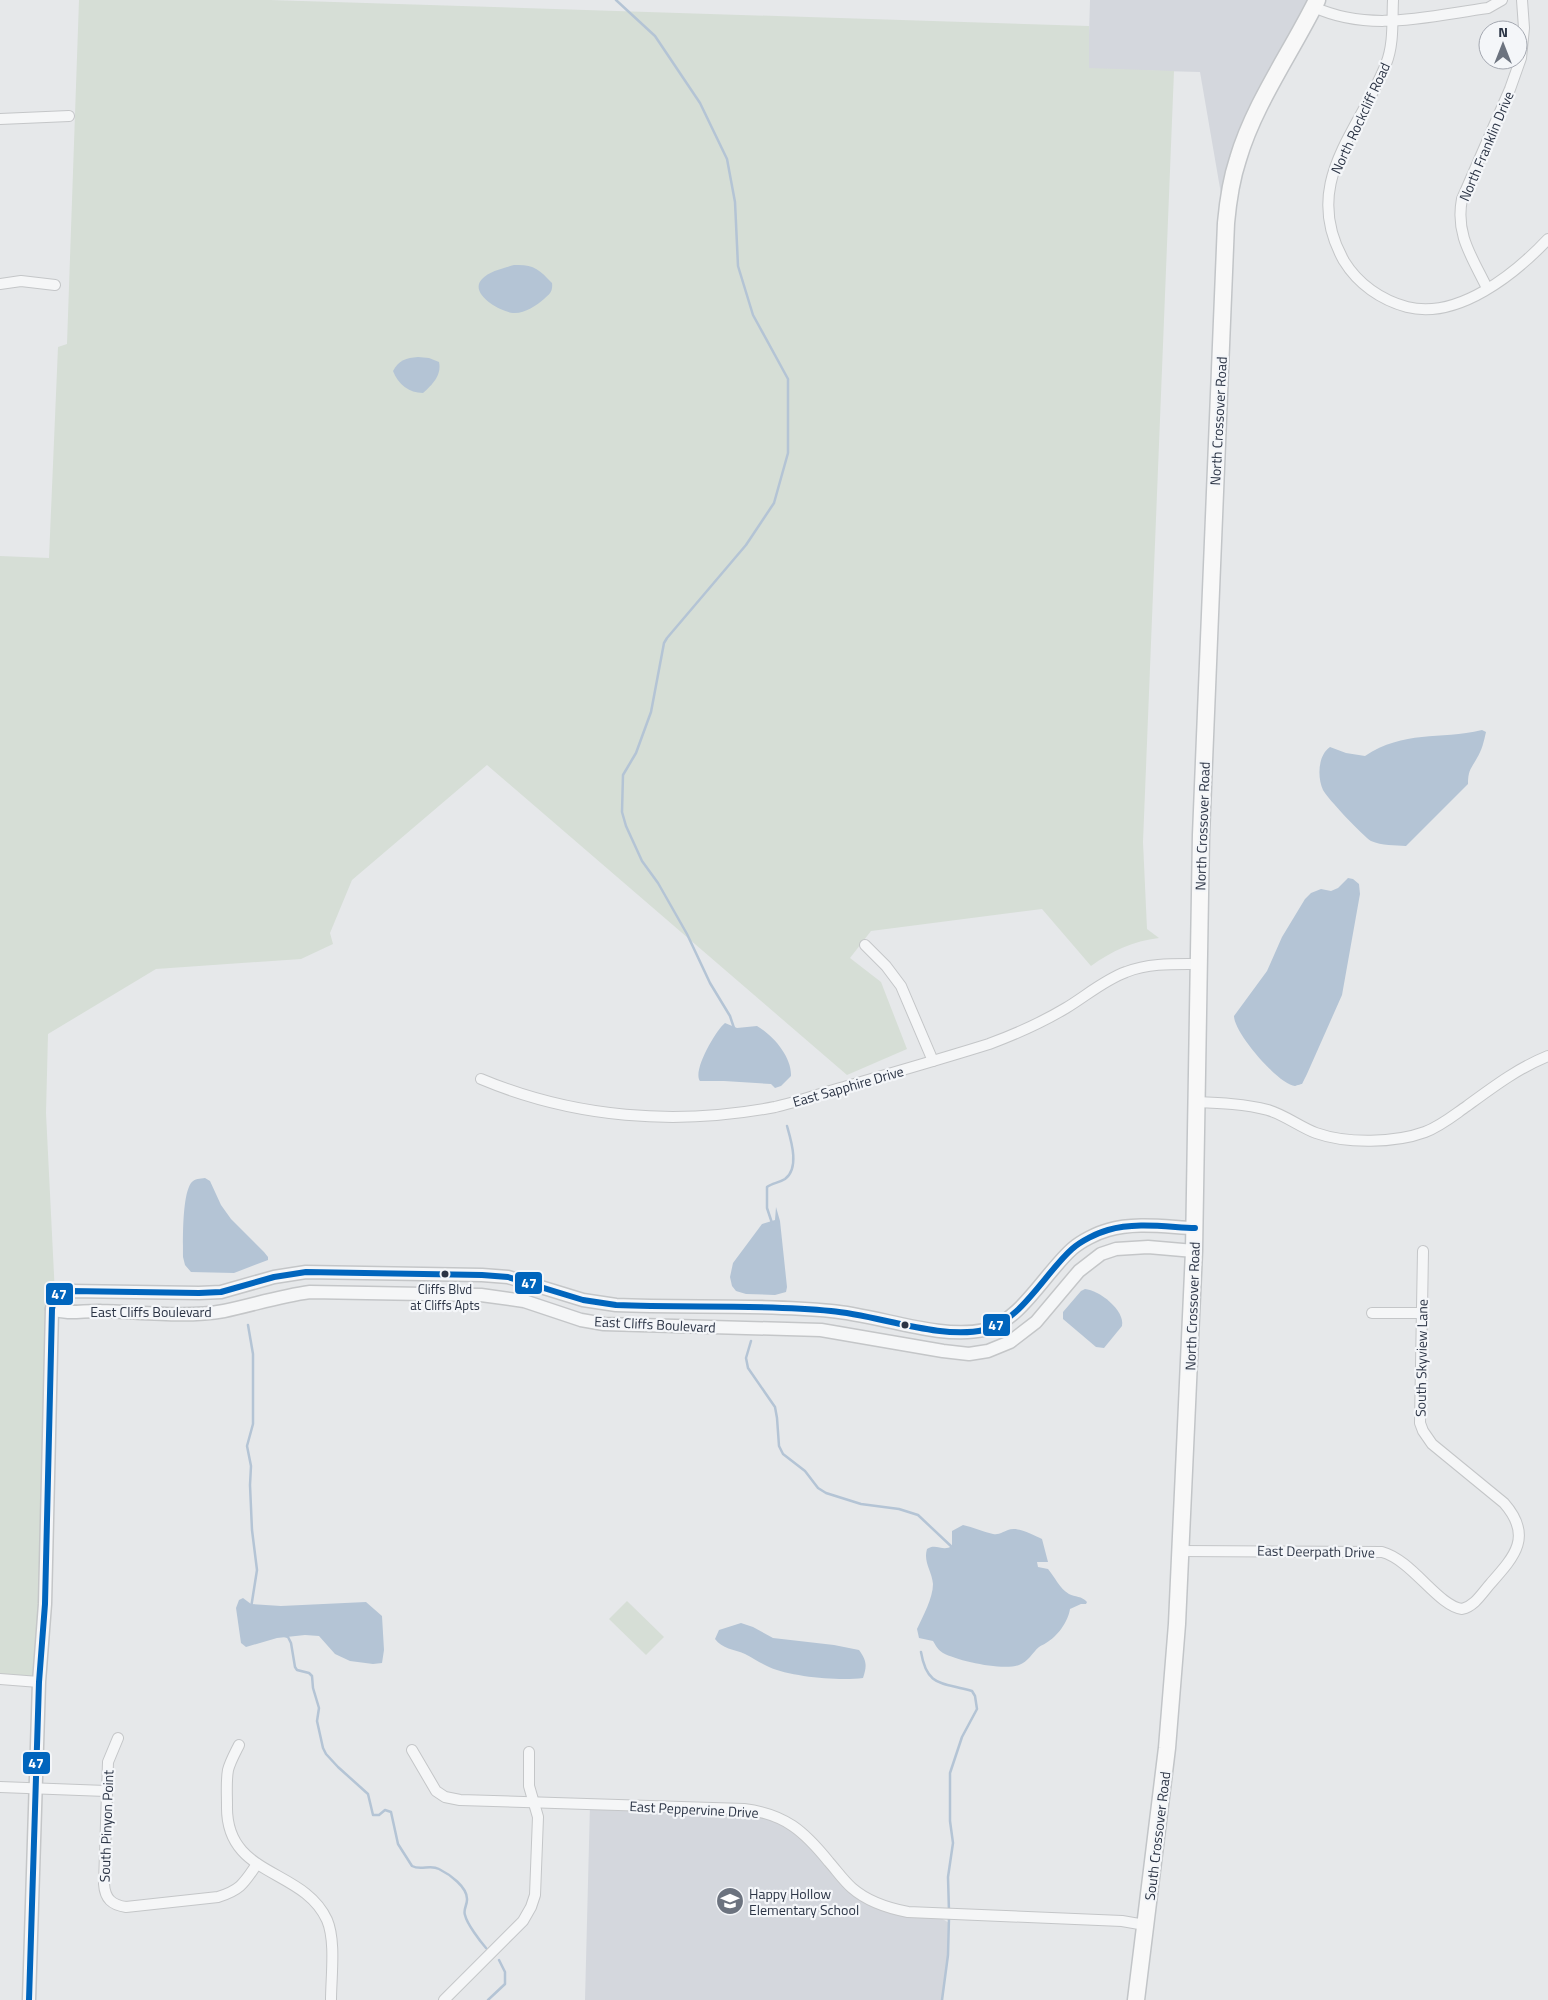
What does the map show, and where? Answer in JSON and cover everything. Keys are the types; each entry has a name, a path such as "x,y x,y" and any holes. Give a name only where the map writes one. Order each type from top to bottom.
{"main road":[{"name":"North Crossover Road","path":"1174,1672 1195,1228 1198,964 1207,675 1226,223 1229,191 1249,128 1315,3"},
{"name":"South Crossover Road","path":"1136,2000 1168,1748 1174,1672"}],"street":[{"name":"North Rockcliff Road","path":"1393,0 1392,43 1387,63 1333,170 1328,206 1330,221 1336,245 1350,269 1365,286 1387,300 1414,308 1446,307 1468,299 1511,274 1548,239"},
{"path":"1315,3 1332,15 1352,20 1375,22 1488,8 1502,0"},
{"name":"North Franklin Drive","path":"1488,288 1465,243 1460,228 1459,214 1462,199 1510,89 1521,58 1524,28 1522,0"},
{"path":"0,119 69,116"},
{"path":"0,284 21,281 55,285"},
{"path":"865,945 886,966 902,986 933,1061"},
{"name":"East Sapphire Drive","path":"481,1079 526,1096 608,1114 684,1117 727,1114 776,1106 989,1044 1023,1031 1067,1008 1101,985 1125,972 1155,965 1198,964"},
{"path":"1196,1102 1244,1105 1270,1111 1316,1133 1336,1138 1382,1140 1404,1138 1427,1131 1445,1122 1514,1072 1548,1056"},
{"name":"East Cliffs Boulevard","path":"1194,1251 1148,1247 1116,1249 1101,1254 1079,1271 1036,1322 1010,1342 969,1354 821,1330 604,1324 581,1320 524,1301 481,1295 310,1292 285,1295 223,1311 199,1313 89,1310 61,1312 52,1309 55,1295 71,1291 221,1292 306,1272 482,1275 508,1277 583,1300 616,1305 832,1310 941,1331 963,1332 985,1330 1000,1324 1020,1308 1073,1248 1108,1230 1134,1226 1195,1228"},
{"name":"South Skyview Lane","path":"1423,1251 1420,1413 1423,1431 1432,1444 1504,1503 1514,1514 1519,1528 1519,1542 1516,1553 1474,1603 1462,1609"},
{"path":"198,1293 199,1313"},
{"path":"29,2000 39,1682 45,1604 52,1309"},
{"path":"1372,1313 1422,1313"},
{"name":"East Deerpath Drive","path":"1180,1551 1382,1552 1400,1560 1450,1605 1462,1609"},
{"path":"0,1679 39,1682"},
{"name":"South Pinyon Point","path":"118,1738 108,1762 106,1792 104,1884 105,1894 110,1902 126,1908 224,1895 241,1887 257,1864"},
{"path":"239,1746 228,1769 227,1818 231,1835 238,1848 257,1864 305,1893 319,1906 330,1930 330,2000"},
{"name":"East Peppervine Drive","path":"412,1750 436,1791 446,1798 759,1811 776,1816 804,1833 842,1877 865,1897 893,1910 1122,1921 1145,1925"},
{"path":"444,2000 523,1921 531,1908 535,1895 538,1817 529,1786 529,1752"},
{"path":"0,1787 106,1792"}],"shaded area":[{"path":"79,0 270,0 1089,26 1089,68 1174,71 1143,842 1147,929 1159,938 1123,947 1091,966 1042,909 871,931 850,958 881,982 907,1049 847,1075 487,765 352,880 330,933 333,944 301,959 156,969 48,1034 46,1113 55,1295 39,1682 0,1679 0,556 49,558 58,347 67,344"},
{"path":"1090,0 1317,0 1249,128 1226,223 1200,72 1088,69"},
{"path":"627,1601 664,1637 646,1655 609,1619"},
{"name":"Happy Hollow Elementary School","path":"590,1804 776,1816 865,1897 933,1913 949,1923 948,1955 942,2000 585,2000"}],"water":[{"path":"514,265 526,265 535,268 552,283 549,294 541,302 530,309 517,313 508,312 494,306 482,296 479,290 482,279 489,274"},
{"path":"418,357 429,358 439,362 440,367 433,383 423,393 418,393 405,387 393,371 403,360"},
{"path":"1482,730 1486,732 1484,742 1469,773 1468,784 1406,846 1384,845 1371,841 1338,808 1321,785 1319,773 1321,761 1323,755 1330,747 1346,753 1365,756 1394,742"},
{"path":"1348,878 1353,879 1359,884 1360,894 1342,995 1302,1084 1295,1086 1279,1077 1258,1057 1241,1034 1234,1016 1267,971 1282,937 1305,899 1311,893 1321,889 1331,891 1338,888"},
{"path":"725,1023 737,1028 757,1026 763,1030 785,1054 791,1076 781,1086 775,1088 771,1084 700,1081 698,1076 702,1060 711,1042"},
{"path":"205,1178 210,1181 221,1205 231,1219 264,1252 268,1260 234,1273 191,1272 185,1265 183,1240 188,1189 193,1181"},
{"path":"776,1207 780,1221 786,1292 775,1295 746,1294 736,1291 732,1286 730,1277 733,1263 762,1224 775,1220"},
{"path":"1085,1289 1097,1293 1110,1302 1122,1320 1122,1326 1104,1348 1096,1347 1063,1319 1063,1312 1081,1291"},
{"path":"963,1525 995,1534 1016,1529 1042,1539 1048,1562 1037,1562 1038,1567 1048,1569 1066,1592 1087,1602 1070,1609 1067,1619 1058,1633 1019,1665 1012,1667 992,1666 959,1659 941,1652 933,1641 919,1638 917,1629 933,1589 926,1558 927,1549 930,1547 949,1548 952,1546 952,1531"},
{"path":"243,1598 251,1604 281,1606 366,1602 382,1616 384,1650 382,1663 373,1664 350,1661 335,1654 319,1636 305,1635 277,1638 246,1647 241,1643 236,1608 239,1600"},
{"path":"741,1623 773,1638 859,1650 866,1664 863,1678 815,1677 778,1670 745,1654 725,1647 715,1639 719,1630"}],"waterway":[{"path":"616,0 655,36 700,103 727,159 735,202 738,266 753,315 788,379 788,453 774,503 746,545 664,643 651,712 636,753 623,775 622,812 626,826 642,861 658,883 687,934 710,983 730,1016 734,1028"},
{"path":"771,1225 767,1208 767,1187 785,1179 790,1174 792,1168 793,1154 787,1126"},
{"path":"248,1325 253,1354 253,1424 247,1446 251,1466 252,1530 257,1570 251,1608"},
{"path":"751,1341 746,1358 748,1368 775,1407 779,1446 783,1454 805,1471 818,1488 826,1493 861,1504 899,1509 918,1515 953,1548"},
{"path":"285,1636 288,1637 291,1643 297,1670 309,1673 312,1676 313,1688 319,1708 317,1721 326,1754 368,1794 373,1815 379,1815 385,1810 391,1812 398,1844 412,1866 436,1868 457,1881 466,1895 467,1902 464,1911 466,1919 486,1948"},
{"path":"921,1652 927,1672 932,1678 938,1682 972,1691 975,1696 977,1709 962,1737 950,1773 950,1821 953,1843 948,1877 949,1912"},
{"path":"942,2000 948,1955 949,1918"},
{"path":"488,2000 505,1984 505,1972 499,1960"}],"transit line":[{"name":"47","path":"29,2000 39,1682 45,1604 52,1309 55,1295 71,1291 221,1292 274,1277 306,1272 482,1275 508,1277 583,1300 616,1305 751,1307 831,1311 948,1332 967,1332 984,1330 997,1325 1009,1317 1021,1307 1072,1249 1094,1235 1129,1226 1195,1228"}],"place":[{"name":"Cliffs Blvd at Cliffs Apts","path":"445,1274"},
{"name":"Happy Hollow Elementary School","path":"730,1901"}]}
